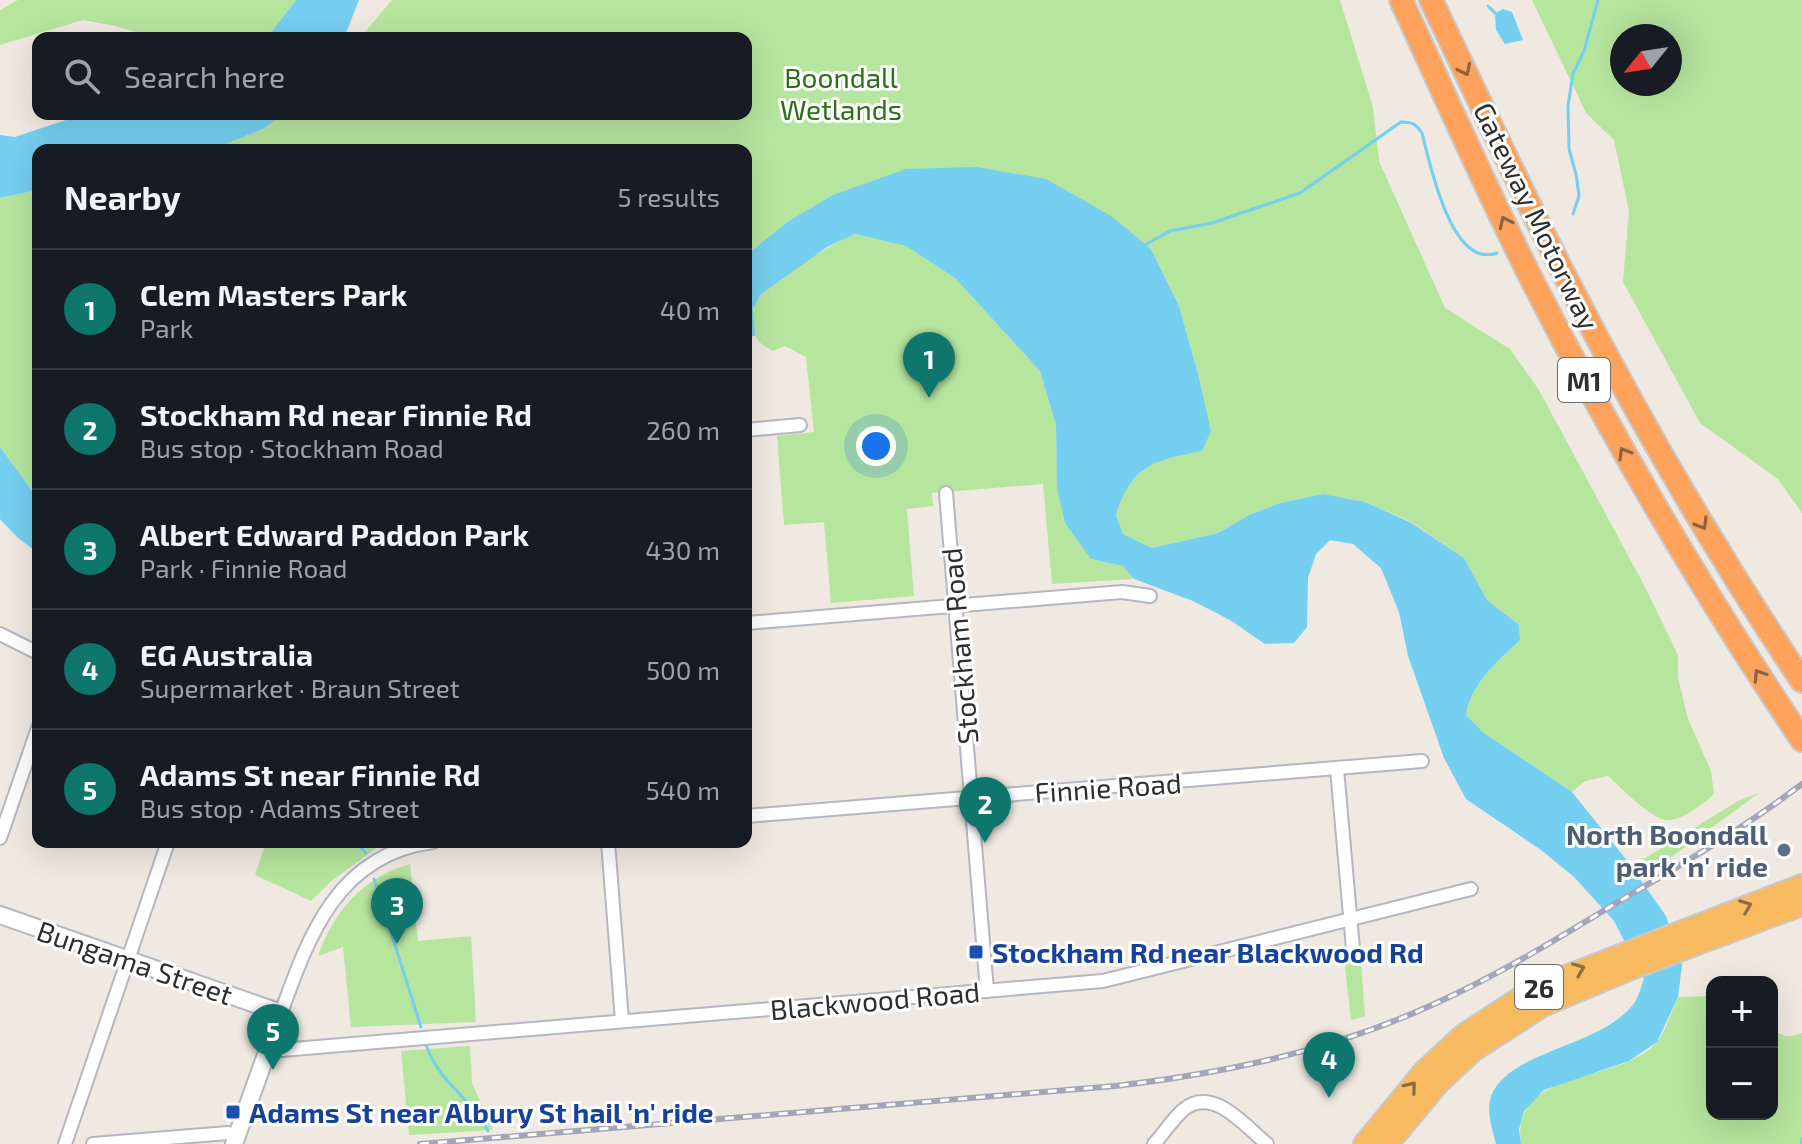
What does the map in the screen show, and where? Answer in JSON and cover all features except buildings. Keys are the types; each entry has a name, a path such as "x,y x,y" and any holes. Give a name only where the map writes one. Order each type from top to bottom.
{"highway":[{"name":"Gateway Motorway","path":"1401,0 1533,283 1596,403 1690,566 1802,740"},
{"name":"Gateway Motorway","path":"1431,0 1565,278 1627,393 1726,565 1802,681"},
{"name":"26","path":"1364,1144 1424,1071 1468,1043 1535,988 1627,961 1693,936 1802,885"},
{"name":"26","path":"1693,936 1802,905"},
{"name":"26","path":"1388,1144 1468,1043"}],"street":[{"path":"752,429 800,425"},
{"name":"Stockham Road","path":"946,493 987,991"},
{"path":"752,623 1122,592 1150,596"},
{"path":"0,634 32,650"},
{"path":"0,838 32,745"},
{"name":"Finnie Road","path":"752,815 1422,761"},
{"path":"1337,769 1353,949"},
{"path":"65,1144 166,848"},
{"path":"93,1144 228,1133 236,1140 311,934 335,896 358,875 408,848"},
{"path":"608,848 622,1021"},
{"name":"Blackwood Road","path":"269,1047 282,1050 1103,981 1471,889"},
{"name":"Bungama Street","path":"0,915 281,1013"},
{"path":"1154,1144 1180,1113 1201,1102 1225,1109 1267,1144"}],"green space":[{"path":"18,0 296,0 270,32 136,32 83,20 43,32 32,32 32,35 0,45 0,10"},
{"name":"Boondall Wetlands","path":"392,0 1340,0 1373,107 1379,161 1445,308 1510,349 1539,390 1678,655 1678,677 1688,719 1711,771 1714,794 1682,816 1663,819 1646,810 1608,776 1585,781 1572,792 1484,733 1466,715 1469,703 1487,673 1520,640 1519,625 1487,600 1464,558 1410,521 1365,502 1323,494 1280,503 1249,515 1218,533 1152,548 1123,534 1116,515 1138,475 1158,462 1202,451 1198,374 1179,306 1151,249 789,221 752,250 752,144 226,144 265,128 275,120 752,120 752,32 365,32"},
{"path":"1532,0 1802,0 1802,513 1778,479 1700,423 1623,282 1629,211 1614,140 1586,113"},
{"path":"32,191 32,491 0,447 0,198"},
{"path":"854,234 906,246 955,278 1040,371 1056,425 1057,488 1091,559 1123,566 1134,579 1052,584 1043,484 932,493 933,506 907,509 914,596 831,603 824,522 784,525 777,436 814,432 806,357 785,346 773,351 763,345 755,336 752,318 756,301 776,281"},
{"path":"1759,793 1640,880 1629,868 1738,801"},
{"path":"264,848 377,848 330,882 311,901 255,875"},
{"path":"410,864 418,941 471,936 476,1022 351,1027 343,947 318,956 333,924 352,898 378,878"},
{"path":"1360,949 1365,1016 1351,1020 1343,950"},
{"path":"1706,996 1706,1120 1778,1120 1778,1032 1786,1036 1802,1033 1802,1144 1521,1144 1522,1119 1532,1102 1549,1089 1640,1056 1657,1042 1678,997"},
{"path":"470,1046 472,1083 493,1130 409,1135 401,1051"}],"water":[{"path":"296,0 359,0 346,32 270,32"},
{"path":"1503,9 1512,12 1523,40 1505,44 1496,30 1495,13"},
{"path":"66,120 275,120 265,128 226,144 32,144 32,191 0,198 0,135 15,137"},
{"path":"976,167 1046,179 1111,216 1151,249 1179,306 1211,431 1202,451 1158,462 1138,475 1116,515 1123,534 1152,548 1218,533 1249,515 1280,503 1323,494 1365,502 1410,522 1464,558 1487,600 1519,625 1520,640 1479,683 1466,715 1484,733 1572,792 1666,916 1682,965 1678,997 1657,1042 1629,1061 1544,1090 1524,1111 1519,1129 1521,1144 1496,1144 1489,1110 1494,1090 1506,1076 1522,1065 1584,1038 1621,1016 1635,1002 1644,979 1614,921 1574,877 1541,850 1466,799 1444,758 1408,656 1399,612 1381,568 1353,544 1330,540 1316,554 1308,578 1307,627 1294,643 1265,644 1230,620 1193,601 1134,579 1123,566 1091,559 1065,523 1057,488 1056,425 1040,371 955,278 906,246 855,234 827,247 760,295 753,309 755,336 752,336 752,250 789,221 833,195 906,169"},
{"path":"0,447 32,491 32,548 0,519"}],"waterway":[{"path":"1573,214 1579,196 1569,149 1568,106 1573,74 1584,51 1598,0"},
{"path":"1488,6 1495,13"},
{"path":"1143,246 1170,231 1212,223 1300,193 1401,122 1408,122 1422,133 1437,189 1455,230 1467,246 1481,254 1497,253"},
{"path":"361,848 366,853"},
{"path":"374,879 421,1027"},
{"path":"426,1045 440,1071 488,1131"},
{"path":"1801,1144 1802,1139"}],"railway":[{"path":"420,1144 1115,1086 1277,1058 1394,1021 1480,982 1689,860 1802,784"}],"place":[{"name":"Clem Masters Park","path":"929,398"},
{"name":"Stockham Rd near Finnie Rd","path":"985,843"},
{"name":"North Boondall park 'n' ride","path":"1784,850"},
{"name":"Albert Edward Paddon Park","path":"397,944"},
{"name":"Stockham Rd near Blackwood Rd","path":"976,952"},
{"name":"Adams St near Finnie Rd","path":"273,1070"},
{"name":"EG Australia","path":"1329,1098"},
{"name":"Adams St near Albury St hail 'n' ride","path":"233,1112"}]}
